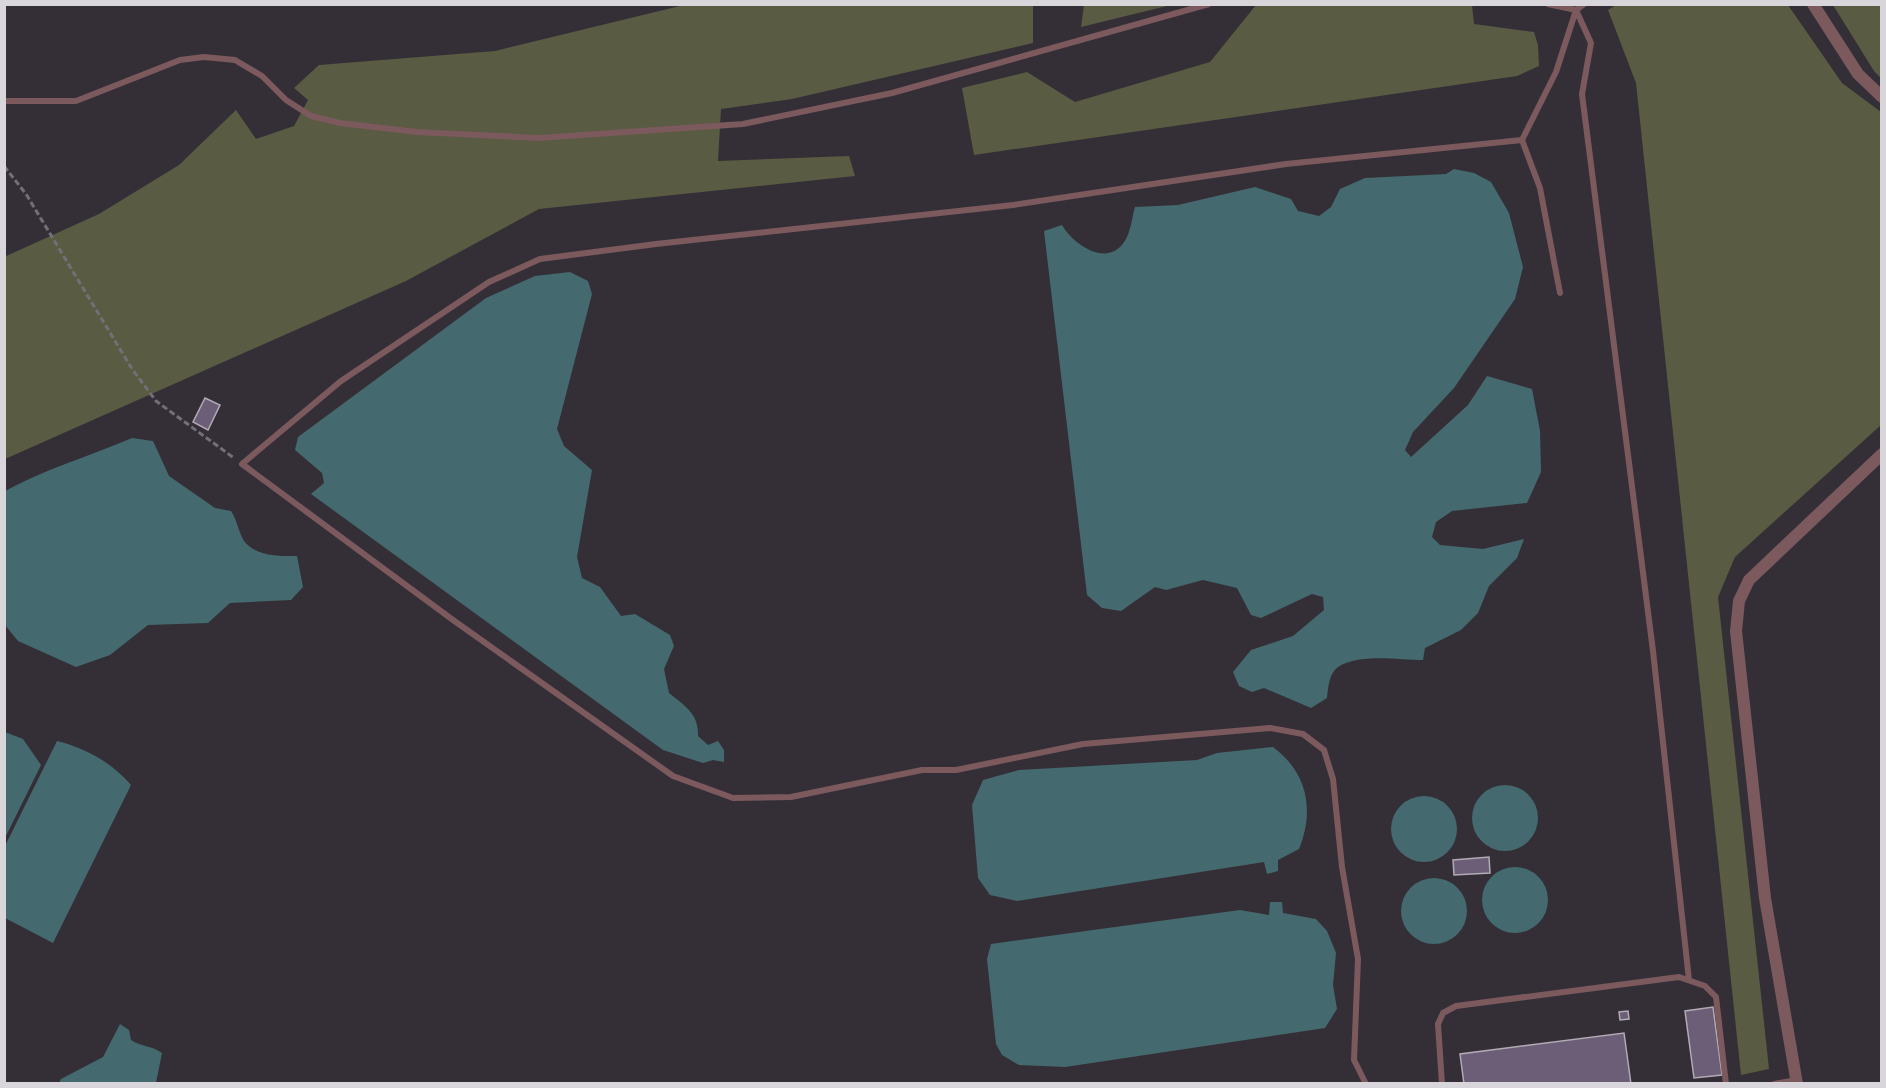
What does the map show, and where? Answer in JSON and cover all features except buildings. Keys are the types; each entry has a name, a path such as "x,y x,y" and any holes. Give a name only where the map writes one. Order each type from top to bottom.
{"street":[{"path":"1813,4 1858,74 1881,97"},
{"path":"1797,1082 1765,898 1736,631 1739,601 1749,580 1881,454"}],"lane":[{"path":"4,101 76,101 180,60 204,57 235,60 262,76 286,100 311,116 340,123 417,132 538,138 743,124 892,93 1209,4"},
{"path":"1548,4 1576,10"},
{"path":"1560,293 1540,188 1522,140 1556,72 1576,10 1584,4"},
{"path":"1576,10 1591,43 1582,94 1653,651 1689,980"},
{"path":"1366,1083 1354,1060 1358,959 1342,867 1333,779 1324,750 1303,734 1270,728 1083,744 956,770 922,770 791,797 733,798 673,776 453,620 242,464 341,381 489,282 540,259 656,244 1012,206 1286,164 1522,140"},
{"path":"1442,1083 1438,1024 1443,1014 1456,1006 1679,977 1705,986 1716,996 1726,1083"},
{"path":"1774,1083 1797,1082"}],"path":[{"path":"4,166 26,194 132,369 156,401 242,464"}],"green space":[{"path":"1084,4 1171,5 1081,27"},
{"path":"684,5 1033,5 1033,43 792,99 721,109 718,161 849,156 855,176 539,209 406,281 5,459 4,257 99,214 179,165 236,110 256,139 294,126 308,100 294,88 319,65 495,51"},
{"path":"1256,5 1472,5 1474,24 1534,32 1538,45 1539,66 1517,76 974,155 962,88 1027,72 1075,102 1210,62"},
{"path":"1616,5 1788,5 1842,83 1881,112 1881,425 1735,557 1718,597 1769,1069 1741,1075 1636,83 1608,10"},
{"path":"1833,5 1881,5 1881,78 1874,71"}],"water":[{"path":"1454,169 1474,173 1491,182 1509,213 1523,267 1515,299 1454,388 1413,432 1405,450 1411,457 1468,405 1487,376 1532,389 1540,431 1541,472 1527,503 1452,511 1436,522 1432,537 1440,545 1483,549 1524,539 1517,558 1489,586 1478,613 1461,630 1425,648 1423,660 1368,659 1357,660 1338,667 1331,677 1327,698 1311,708 1264,688 1252,692 1239,686 1233,672 1251,650 1293,636 1324,610 1323,597 1312,594 1261,618 1251,615 1237,588 1203,580 1166,590 1155,587 1121,611 1102,608 1087,595 1044,231 1062,225 1083,247 1102,253 1111,252 1119,248 1126,239 1135,207 1178,205 1255,187 1291,199 1298,211 1319,216 1331,207 1340,189 1365,178 1446,174"},
{"path":"570,272 588,281 592,294 557,429 564,446 592,470 577,557 582,578 600,587 621,616 635,614 670,635 674,646 664,669 669,693 693,716 698,728 698,736 708,745 718,741 724,750 724,762 713,760 703,763 663,750 311,494 324,483 322,473 295,450 298,437 486,298 535,276"},
{"path":"132,438 153,441 169,476 215,508 231,511 242,538 249,546 262,553 297,556 303,587 291,600 230,603 208,623 148,625 110,655 76,667 18,641 5,625 5,491 52,469"},
{"path":"5,732 23,739 41,765 5,838"},
{"path":"57,741 98,757 131,785 53,943 5,918 5,846"},
{"path":"1273,747 1294,768 1305,793 1307,806 1304,834 1299,849 1278,860 1278,871 1267,874 1264,862 1017,901 990,895 978,878 972,805 983,780 1019,770 1197,760 1217,753"},
{"path":"1505,785 1517,788 1528,795 1535,806 1538,818 1535,830 1528,841 1517,848 1505,851 1493,848 1482,841 1475,830 1472,818 1475,806 1482,795 1493,788"},
{"path":"1424,796 1436,799 1447,806 1454,817 1457,829 1454,841 1447,852 1436,859 1424,862 1412,859 1401,852 1394,841 1391,829 1394,817 1401,806 1412,799"},
{"path":"1515,867 1527,870 1538,877 1545,888 1548,900 1545,912 1538,923 1527,930 1515,933 1503,930 1492,923 1485,912 1482,900 1485,888 1492,877 1503,870"},
{"path":"1434,878 1446,881 1457,888 1464,899 1467,911 1464,923 1457,934 1446,941 1434,944 1422,941 1411,934 1404,923 1401,911 1404,899 1411,888 1422,881"},
{"path":"1270,902 1282,902 1283,913 1316,919 1327,931 1336,953 1333,985 1337,1009 1325,1028 1065,1067 1019,1065 1002,1055 996,1044 987,959 991,944 1240,910 1269,915"},
{"path":"120,1024 129,1030 131,1040 162,1053 156,1083 59,1083 61,1079 103,1057"}]}
